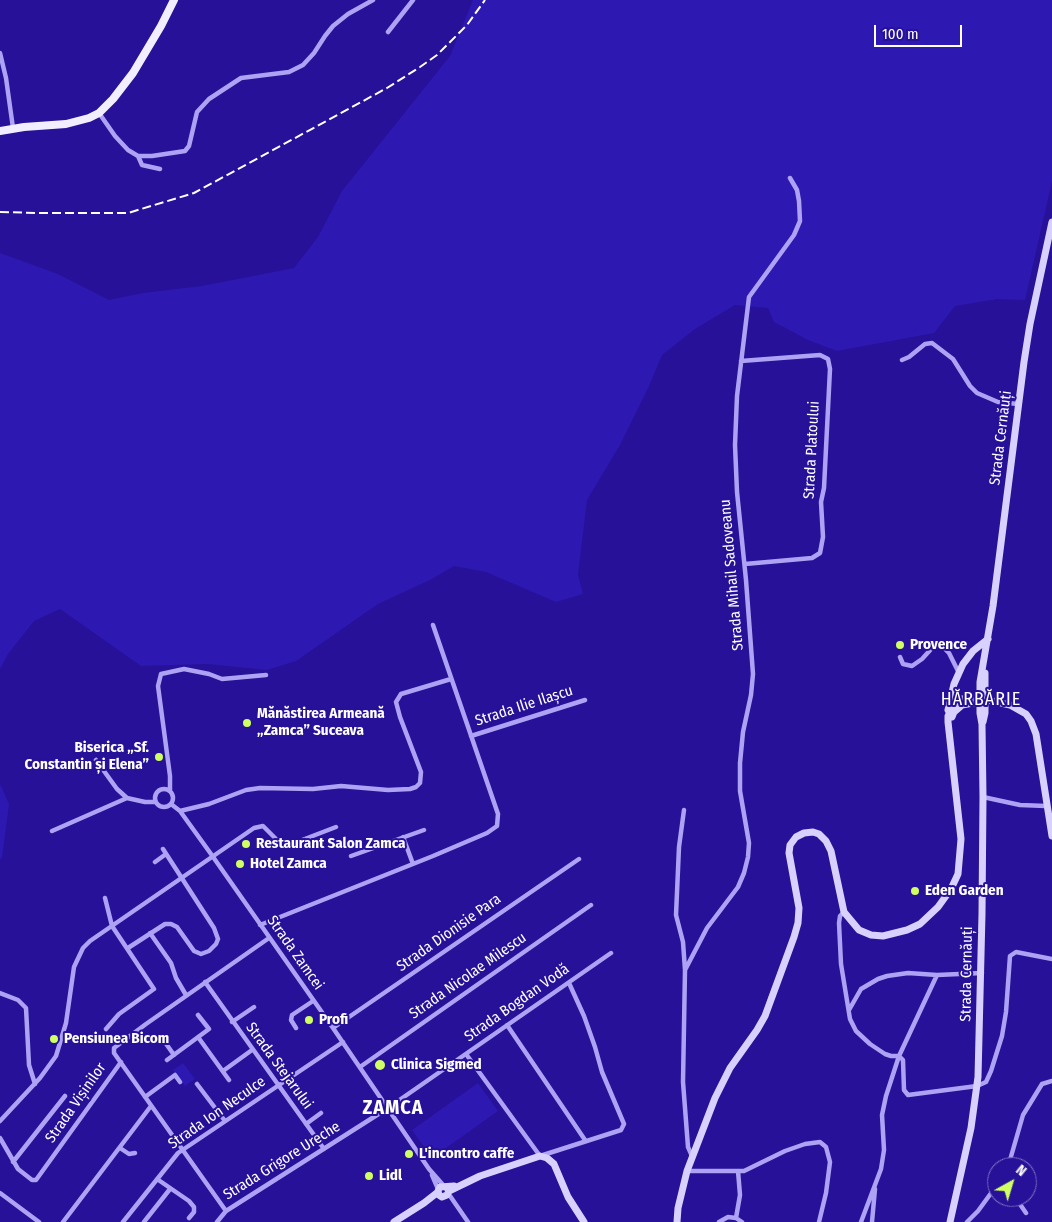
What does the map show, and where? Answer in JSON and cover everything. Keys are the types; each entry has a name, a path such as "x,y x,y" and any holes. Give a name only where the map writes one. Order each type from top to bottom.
{"main road":[{"path":"0,131 13,128 66,124 89,118 99,113 113,99 133,73 174,0"}],"street":[{"path":"99,113 115,136 128,150 138,156 185,151 189,146 197,112 209,99 241,78 289,72 303,65 314,54 333,26 348,14 373,0"},
{"path":"388,32 413,0"},
{"path":"0,53 6,78 13,128"},
{"path":"138,156 142,165 160,169"},
{"name":"Strada Mihail Sadoveanu","path":"685,970 708,928 738,887 748,858 749,843 740,777 741,749 753,674 737,492 735,445 737,396 749,297 794,235 800,221 799,202 790,178"},
{"name":"Strada Cernăuți","path":"950,1222 971,1128 977,1086 982,973 983,797 981,700 985,659 1030,324 1052,222"},
{"path":"902,360 909,357 925,344 932,343 953,359 970,386 977,393 998,402 1018,404"},
{"name":"Strada Platoului","path":"741,361 820,355 828,359 830,369 824,488 821,502 823,537 820,553 812,558 744,564"},
{"name":"Strada Ilie Ilașcu","path":"260,924 487,833 497,826 498,814 433,625"},
{"path":"677,1222 680,1198 692,1156 723,1082 765,1016 794,937 798,923 799,908 789,853 790,845 796,837 804,833 813,832 819,834 826,842 831,851 844,912 859,930 871,935 894,935 920,924 938,906 951,888 959,868 961,839 948,716 951,694 959,673 973,651 988,639"},
{"path":"900,657 903,664 912,666 922,660 933,647 939,646 946,649 959,673"},
{"path":"96,760 117,789 127,798 145,802 156,802 163,807 171,804 173,795 170,790 170,776 158,686 161,674 184,669 209,674 222,679 266,675"},
{"path":"180,811 209,804 246,790 260,788 313,789 341,786 388,790 416,787 420,783 421,772 396,702 401,694 452,679"},
{"path":"948,716 958,700 971,697 1010,704 1026,714 1036,734 1046,806 1052,834"},
{"name":"Strada Ilie Ilașcu","path":"471,736 585,700"},
{"path":"950,735 952,717 958,708 966,703 981,700"},
{"path":"156,802 155,795 160,790 170,790"},
{"path":"983,797 1020,805 1046,806"},
{"path":"52,831 127,798"},
{"name":"Strada Zamcei","path":"171,804 180,811 213,857 343,1042 444,1191 458,1206 468,1222"},
{"name":"Strada Mihail Sadoveanu","path":"684,810 680,836 676,915 683,942 685,970 683,1082 688,1147 692,1156"},
{"path":"0,1121 52,1063 66,1023 74,967 79,956 90,941 257,827 263,826 267,828 278,842 289,844 336,827"},
{"path":"351,856 424,830"},
{"path":"403,837 412,864"},
{"path":"128,948 165,924 171,924 176,927 194,951 201,954 209,951 218,939 217,934 163,849"},
{"path":"155,862 166,854"},
{"name":"Strada Dionisie Para","path":"333,1028 579,859"},
{"path":"104,898 112,926 154,990 119,1014 106,1029"},
{"name":"Strada Nicolae Milescu","path":"360,1067 591,905"},
{"path":"844,912 840,916 839,924 841,964 850,1019 856,1031 870,1044 885,1054 899,1056 903,1060 904,1090 908,1095 977,1086 986,1082 1002,1036 1012,954 1016,952 1052,959"},
{"path":"150,933 171,963 176,978 186,995"},
{"name":"Strada Vișinilor","path":"0,1138 13,1162 27,1177 34,1181 36,1180 120,1062 114,1054 114,1048 186,995 269,938"},
{"name":"Strada Bogdan Vodă","path":"388,1108 611,953"},
{"path":"848,1010 860,990 878,979 908,973 937,975 982,973"},
{"path":"861,1222 881,1169 884,1150 882,1115 899,1056 937,975"},
{"name":"Strada Stejarului","path":"205,982 324,1149"},
{"path":"394,1222 444,1191 623,1128 624,1124 602,1072 590,1030 569,983"},
{"path":"0,993 18,1000 26,1008 29,1065 35,1084"},
{"path":"296,1028 291,1020 292,1015 314,1001"},
{"name":"Strada Stejarului","path":"232,1022 254,1007"},
{"path":"167,1060 209,1030 198,1015"},
{"path":"507,1025 585,1140"},
{"path":"198,1037 229,1080"},
{"path":"162,1038 174,1055"},
{"name":"Strada Ion Neculce","path":"123,1222 157,1178 182,1150 343,1042"},
{"path":"222,1071 252,1050"},
{"path":"466,1054 540,1156 547,1158 554,1164 568,1197 584,1222"},
{"path":"120,1062 226,1211"},
{"path":"145,1097 175,1075 180,1082"},
{"path":"1011,1157 1023,1116 1042,1084 1052,1081"},
{"path":"197,1084 225,1121"},
{"path":"13,1162 65,1096"},
{"path":"63,1222 151,1106"},
{"name":"Strada Grigore Ureche","path":"218,1221 226,1211 388,1108"},
{"name":"Strada Stejarului","path":"306,1124 321,1113"},
{"path":"687,1171 744,1171 798,1146 820,1142 826,1147 830,1162 826,1193 819,1222"},
{"path":"120,1148 129,1154 135,1153"},
{"path":"736,1218 740,1195 738,1172"},
{"path":"872,1222 877,1177"},
{"path":"157,1178 189,1201 194,1207 194,1212 190,1218"},
{"path":"144,1222 170,1189"},
{"path":"0,1193 39,1222"},
{"path":"967,1222 987,1199"},
{"path":"1022,1207 1026,1213"},
{"path":"719,1222 728,1217 736,1218 742,1222"}],"shaded area":[{"path":"473,0 1052,0 1052,181 1025,300 997,299 955,306 934,333 837,351 808,340 774,322 768,308 735,305 695,329 662,355 620,445 587,500 578,575 583,594 556,602 486,572 454,566 430,580 378,604 296,661 267,670 207,664 141,666 60,609 34,621 8,654 0,669 0,253 58,274 109,300 143,293 202,286 294,268 318,237 342,191 450,56"},
{"path":"0,784 9,804 2,858 0,859"},
{"path":"183,1063 195,1079 185,1086 173,1070"},
{"path":"478,1083 498,1111 432,1158 412,1130"}],"railway":[{"path":"0,212 128,213 194,193 387,88 420,67 437,55 467,25 485,0"}],"place":[{"name":"Provence","path":"900,645"},
{"name":"Mănăstirea Armeană „Zamca” Suceava","path":"247,723"},
{"name":"Biserica „Sf. Constantin și Elena”","path":"159,757"},
{"name":"Restaurant Salon Zamca","path":"246,844"},
{"name":"Hotel Zamca","path":"240,864"},
{"name":"Eden Garden","path":"915,891"},
{"name":"Profi","path":"309,1020"},
{"name":"Pensiunea Bicom","path":"54,1039"},
{"name":"Clinica Sigmed","path":"380,1065"},
{"name":"L'incontro caffe","path":"409,1154"},
{"name":"Lidl","path":"369,1176"}],"district":[{"name":"HĂRBĂRIE","path":"981,700"},
{"name":"ZAMCA","path":"393,1108"}]}
